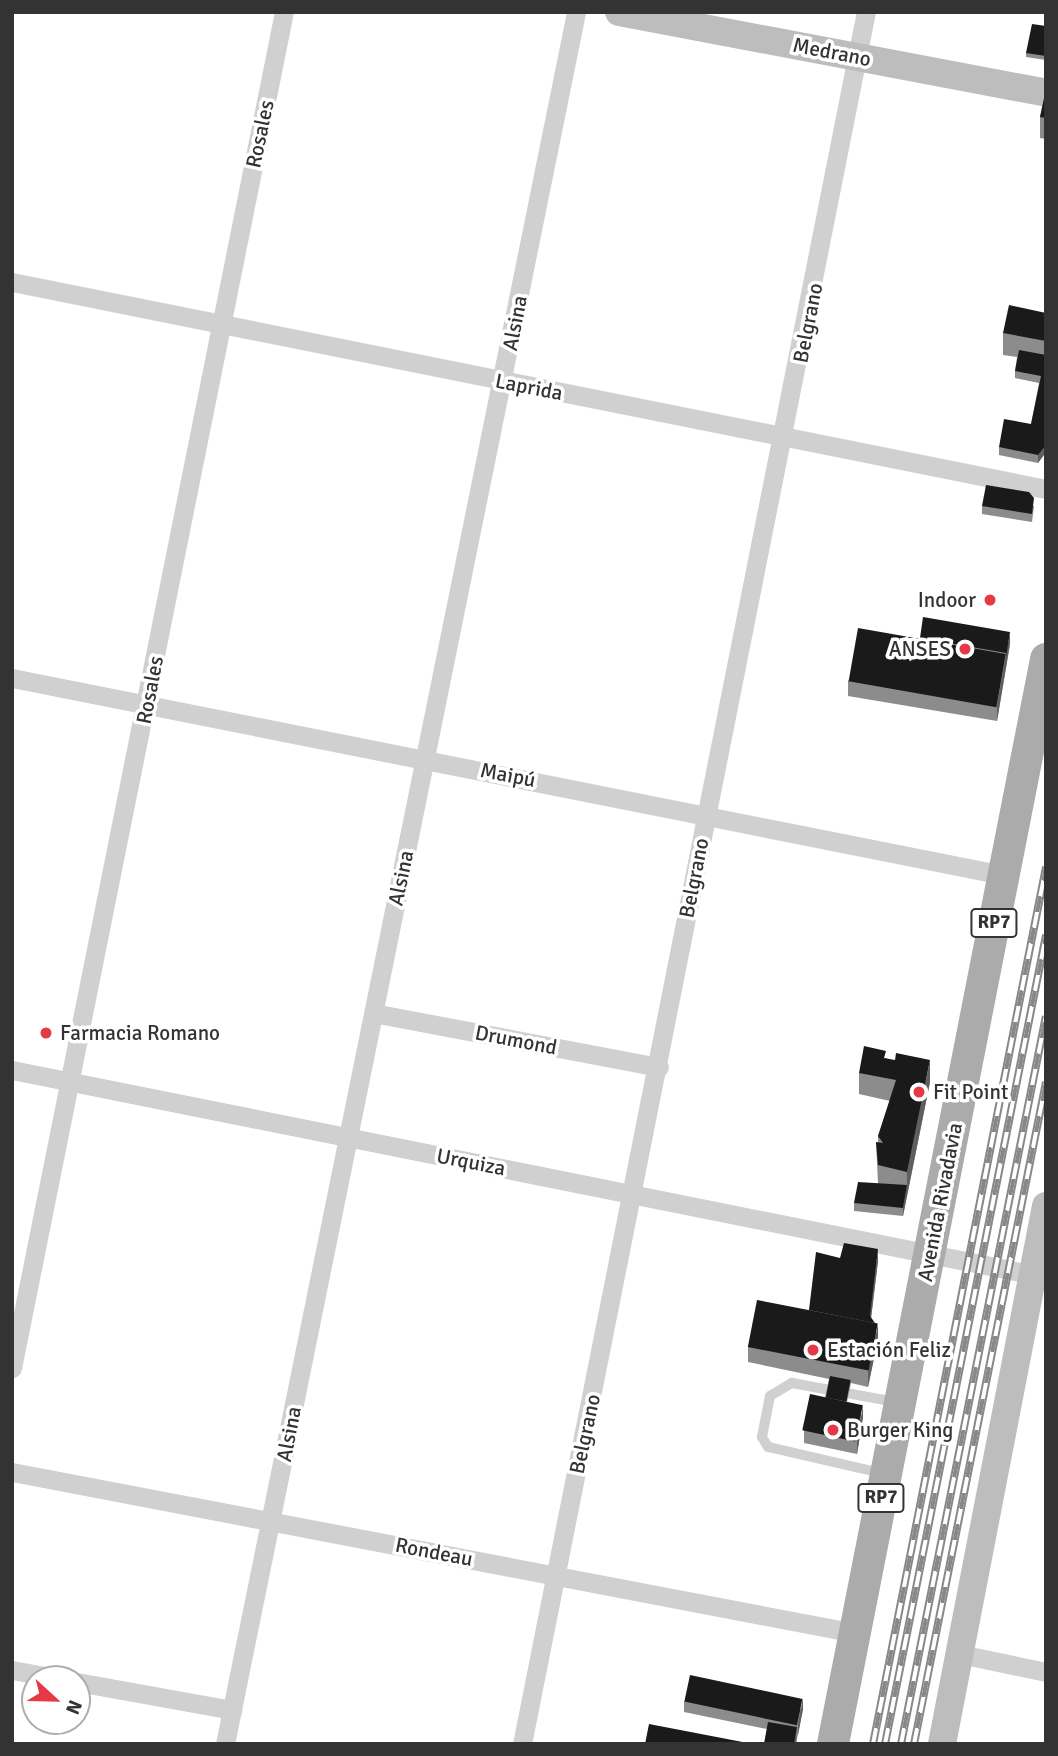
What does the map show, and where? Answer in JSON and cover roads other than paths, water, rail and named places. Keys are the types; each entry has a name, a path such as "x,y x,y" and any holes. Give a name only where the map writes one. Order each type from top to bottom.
{"main road":[{"name":"Medrano","path":"619,12 1046,93"},
{"name":"Avenida Rivadavia","path":"833,1744 1046,659"},
{"path":"942,1744 1039,1276 1046,1206"}],"street":[{"name":"Rosales","path":"12,1368 285,12"},
{"name":"Alsina","path":"225,1744 576,12"},
{"name":"Belgrano","path":"522,1744 634,1195 706,815 786,439 866,12"},
{"name":"Laprida","path":"12,282 1046,489"},
{"name":"Maipú","path":"12,678 426,758 1003,875"},
{"name":"Drumond","path":"373,1013 659,1067"},
{"name":"Urquiza","path":"12,1070 1039,1276"},
{"name":"Rondeau","path":"12,1472 855,1633"},
{"path":"960,1654 1046,1672"},
{"path":"91,1685 232,1710"}],"lane":[{"path":"886,1474 778,1453 762,1437 770,1396 792,1383 900,1403"}],"railway":[{"path":"873,1744 1046,867"},
{"path":"885,1744 1046,935"},
{"path":"901,1744 1046,1016"},
{"path":"914,1744 1046,1082"}],"place":[{"name":"Indoor","path":"990,600"},
{"name":"ANSES","path":"965,649"},
{"name":"Farmacia Romano","path":"46,1033"},
{"name":"Fit Point","path":"919,1092"},
{"name":"Estación Feliz","path":"813,1350"},
{"name":"Burger King","path":"833,1430"}]}
